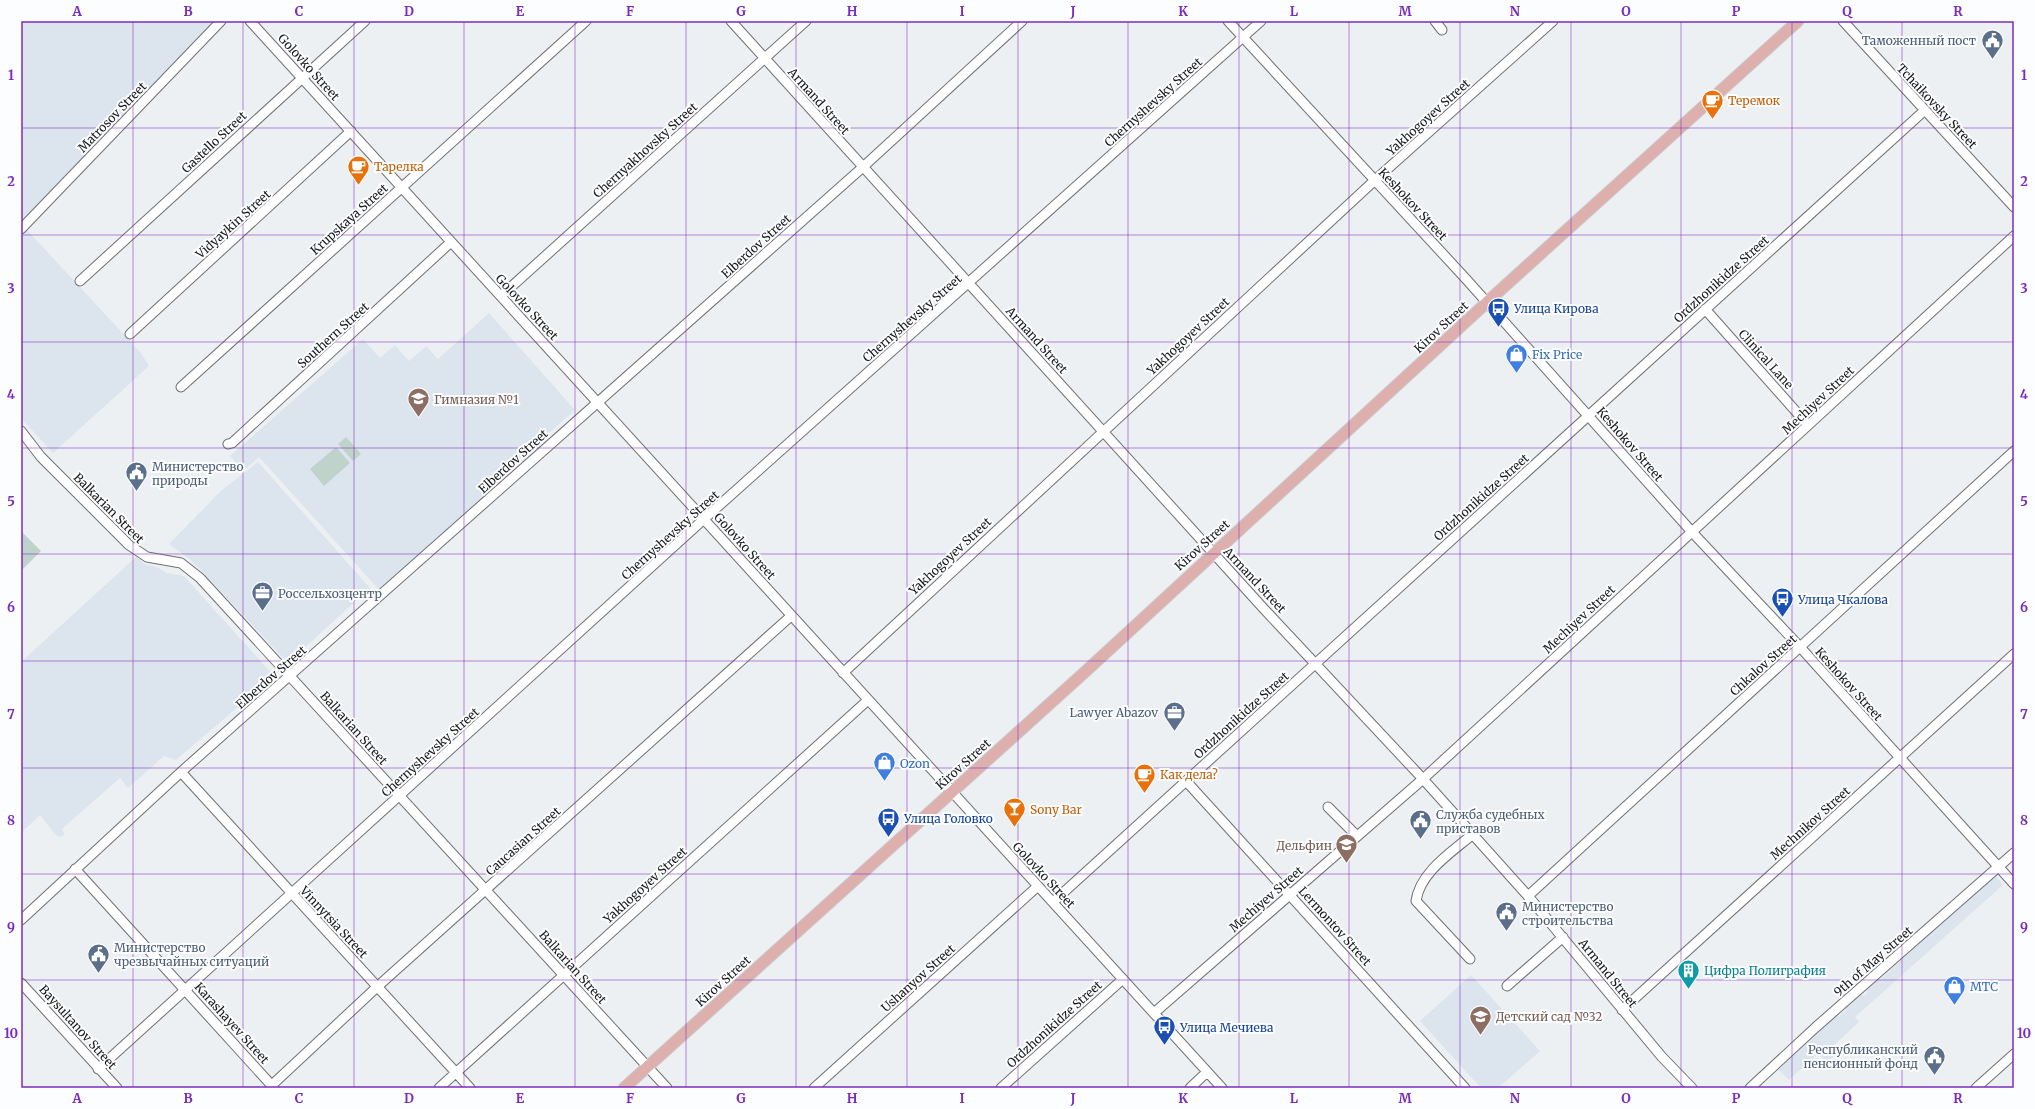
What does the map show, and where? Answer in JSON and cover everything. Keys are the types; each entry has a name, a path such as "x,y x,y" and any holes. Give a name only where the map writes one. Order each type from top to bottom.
{"main road":[{"name":"Kirov Street","path":"624,1088 1086,671 1213,552 1798,21"}],"street":[{"name":"Matrosov Street","path":"21,229 221,21"},
{"name":"Golovko Street","path":"250,21 1222,1088"},
{"name":"Gastello Street","path":"80,281 365,21"},
{"name":"Krupskaya Street","path":"181,387 586,21"},
{"name":"Armand Street","path":"731,21 1213,552 1473,834 1563,937 1622,1010 1692,1088"},
{"name":"Chernyakhovsky Street","path":"501,296 806,21"},
{"name":"Elberdov Street","path":"21,920 181,772 863,167 1022,21"},
{"name":"Keshokov Street","path":"1228,21 1487,302 1692,532 1800,647 2014,884"},
{"name":"Chernyshevsky Street","path":"98,1069 704,519 969,284 1261,21"},
{"path":"1434,21 1442,30"},
{"name":"Yakhogoyev Street","path":"843,673 1374,181 1554,21"},
{"name":"Tchaikovsky Street","path":"1843,21 2014,207"},
{"name":"Ordzhonikidze Street","path":"1053,902 1925,110"},
{"name":"Vidyaykin Street","path":"130,334 351,131"},
{"name":"Mechiyev Street","path":"1154,1014 1423,779 2014,236"},
{"name":"Southern Street","path":"228,444 232,444 451,242"},
{"name":"Clinical Lane","path":"1705,309 1808,425"},
{"name":"Balkarian Street","path":"21,430 41,457 129,545 147,557 181,563 191,570 291,676 668,1088"},
{"name":"Chkalov Street","path":"1528,896 2014,451"},
{"name":"Caucasian Street","path":"273,1087 377,987 792,616"},
{"name":"Mechnikov Street","path":"1622,1010 2014,654"},
{"name":"Yakhogoyev Street","path":"439,1088 868,700"},
{"name":"Vinnytsia Street","path":"181,772 470,1088"},
{"name":"Lermontov Street","path":"1186,781 1466,1088"},
{"path":"1328,807 1357,836"},
{"path":"1470,959 1416,901 1421,885 1433,869 1473,834"},
{"name":"9th of May Street","path":"1750,1088 1816,1027 2014,853"},
{"name":"Karashaуev Street","path":"75,869 273,1087"},
{"name":"Ushanyov Street","path":"814,1088 1038,886"},
{"path":"1507,986 1563,937"},
{"name":"Ordzhonikidze Street","path":"1001,1088 1123,979"},
{"name":"Baysultanov Street","path":"21,983 116,1088"},
{"path":"1976,1088 2014,1054"},
{"path":"1190,1088 1207,1072"}],"shaded area":[{"path":"21,21 220,21 21,227"},
{"path":"27,230 141,353 149,366 53,453 21,418 21,237"},
{"name":"Гимназия №1","path":"489,313 575,410 483,490 489,498 382,593 259,457 243,471 230,456 363,339 380,358 395,345 409,361 426,346 438,359"},
{"path":"258,462 370,588 288,663 191,560 169,544 222,490"},
{"path":"136,557 146,565 157,567 167,573 184,576 274,676 176,760 164,756 128,788 120,778 64,827 62,830 65,834 60,837 55,834 40,815 21,833 21,662"},
{"path":"1994,874 2003,885 1855,1017 1859,1022 1834,1045 1839,1051 1827,1062 1818,1053 1789,1080 1776,1067 1836,1014 1839,1016 1846,1010 1844,1008 1860,993 1864,996 1868,992 1865,989 1878,978 1880,980"},
{"name":"Детский сад №32","path":"1471,975 1540,1051 1498,1088 1481,1088 1420,1021"}],"green space":[{"path":"346,437 361,454 353,461 338,444"},
{"path":"336,447 350,463 324,486 310,469"},
{"path":"21,531 41,551 21,571"}],"place":[{"name":"Таможенный пост","path":"1992,60"},
{"name":"Теремок","path":"1712,120"},
{"name":"Тарелка","path":"359,186"},
{"name":"Улица Кирова","path":"1498,328"},
{"name":"Fix Price","path":"1517,374"},
{"name":"Гимназия №1","path":"418,418"},
{"name":"Министерство природы","path":"137,492"},
{"name":"Россельхозцентр","path":"262,612"},
{"name":"Улица Чкалова","path":"1782,618"},
{"name":"Lawyer Abazov","path":"1174,732"},
{"name":"Ozon","path":"884,782"},
{"name":"Как дела?","path":"1145,794"},
{"name":"Sony Bar","path":"1014,828"},
{"name":"Улица Головко","path":"889,838"},
{"name":"Служба судебных приставов","path":"1420,840"},
{"name":"Дельфин","path":"1347,864"},
{"name":"Министерство строительства","path":"1507,932"},
{"name":"Министерство чрезвычайных ситуаций","path":"99,974"},
{"name":"Цифра Полиграфия","path":"1689,990"},
{"name":"МТС","path":"1954,1006"},
{"name":"Детский сад №32","path":"1480,1036"},
{"name":"Улица Мечиева","path":"1165,1046"},
{"name":"Республиканский пенсионный фонд","path":"1934,1076"}]}
